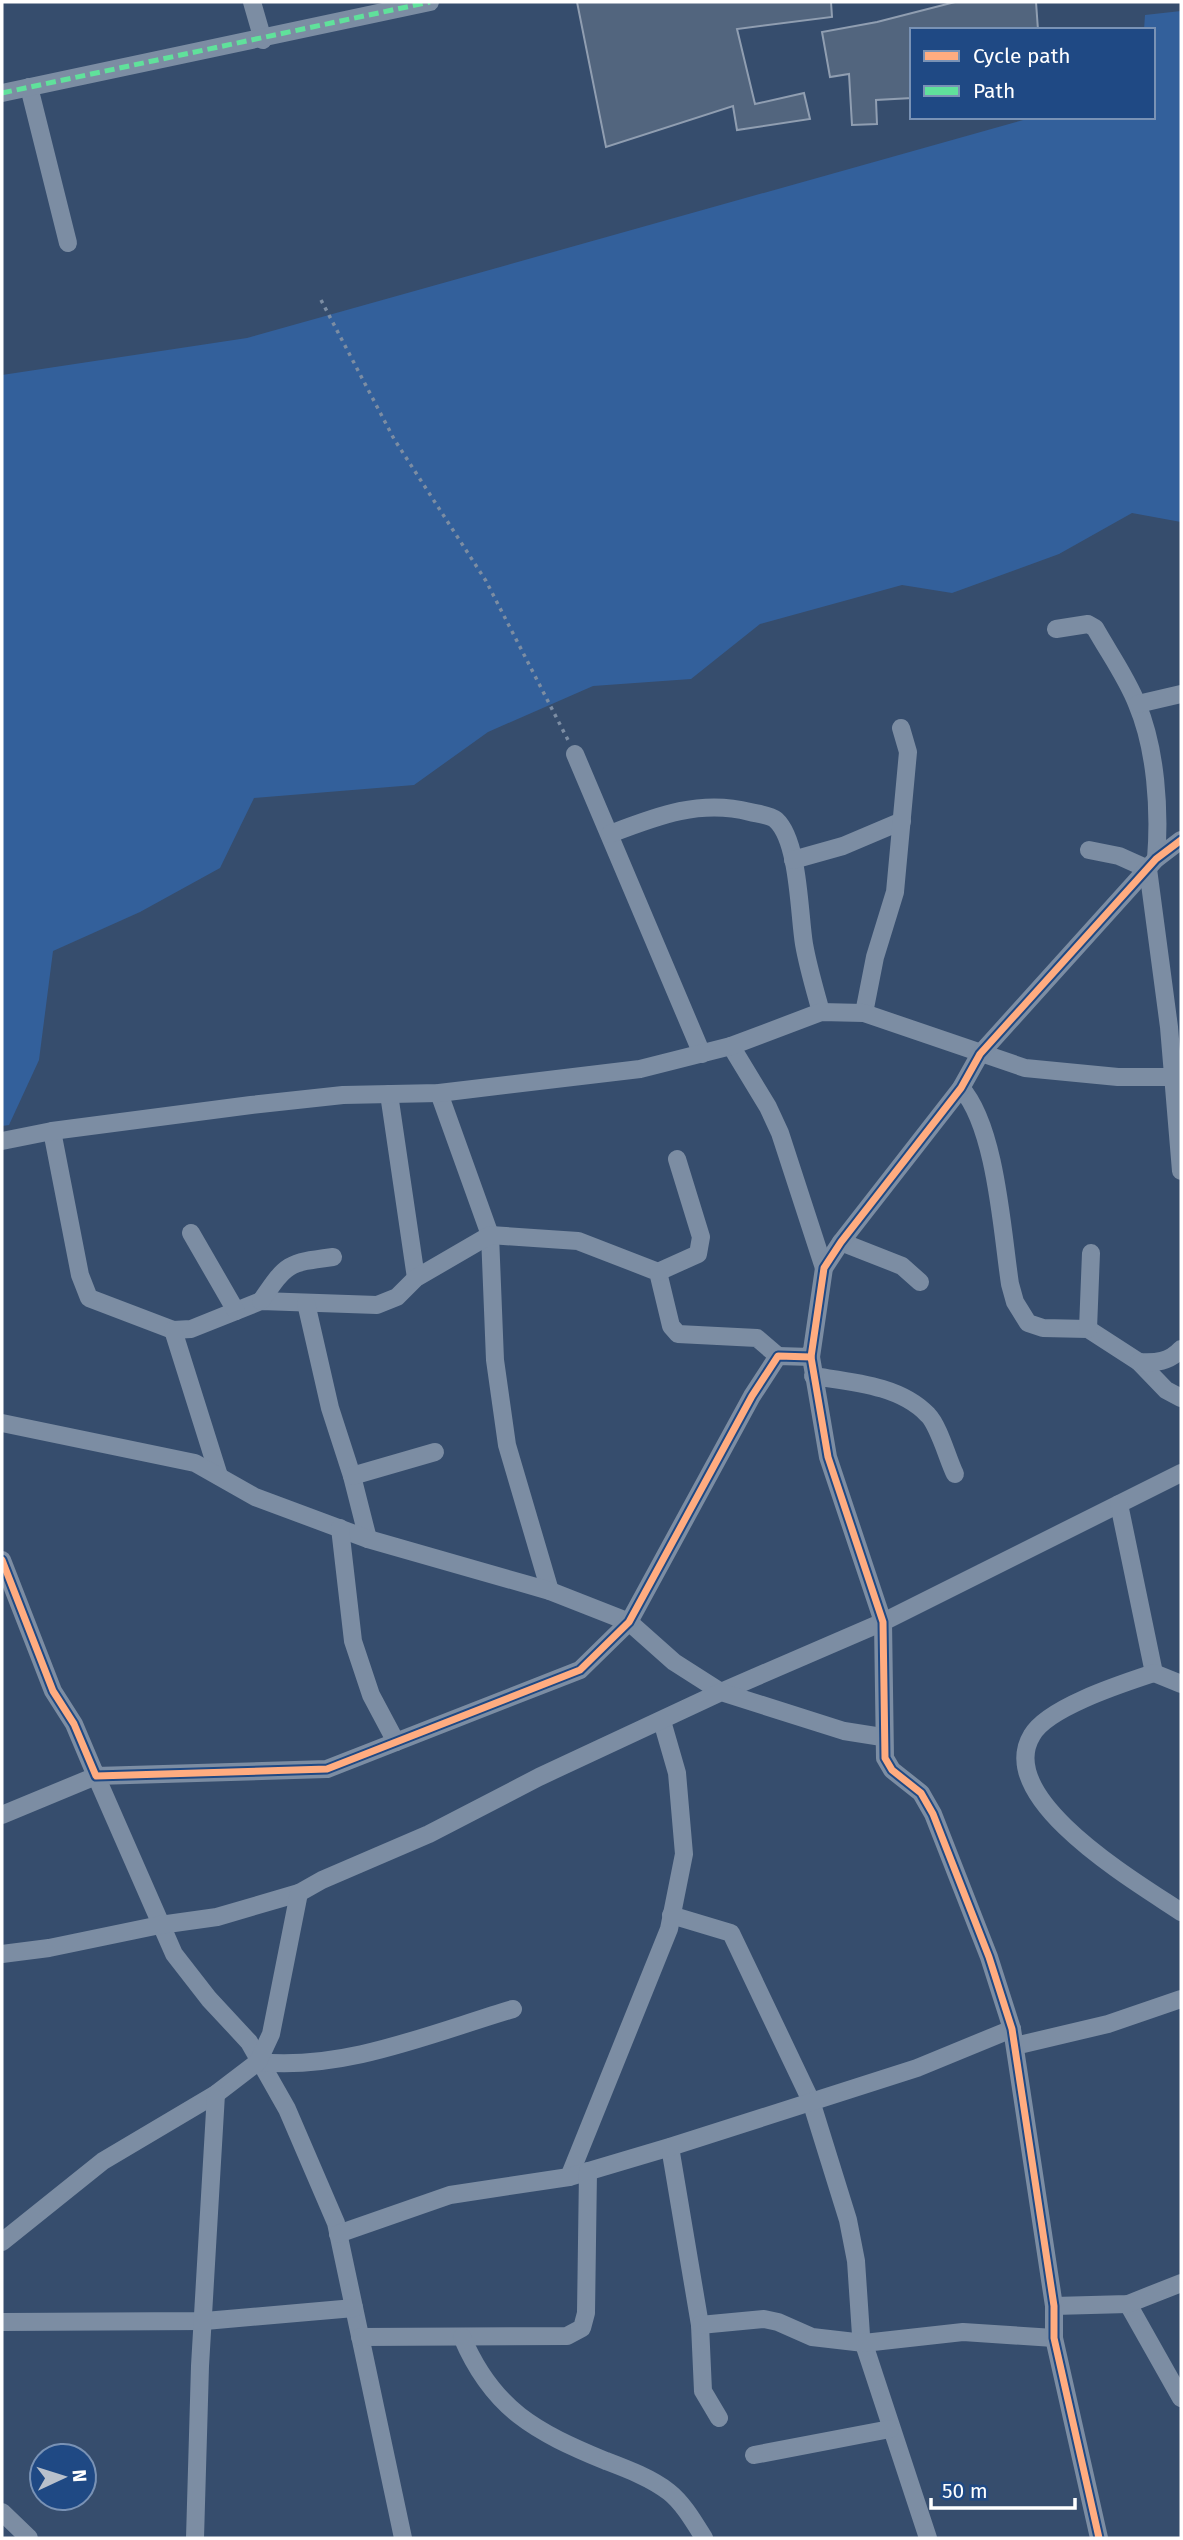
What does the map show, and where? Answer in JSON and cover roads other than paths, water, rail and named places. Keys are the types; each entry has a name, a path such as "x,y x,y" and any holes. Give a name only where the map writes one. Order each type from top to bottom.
{"street":[{"path":"252,2 263,40"},
{"path":"2,93 263,40 425,2"},
{"path":"29,87 68,243"},
{"path":"1056,629 1088,624 1095,628 1138,704 1151,759 1158,836 1152,864 1169,1027 1177,1076 1181,1171"},
{"path":"1138,704 1181,694"},
{"path":"864,1013 875,957 895,892 908,752 901,728"},
{"path":"575,754 702,1054"},
{"path":"610,834 678,810 720,806 774,819 784,831 793,860 804,946 821,1012"},
{"path":"793,860 843,846 902,821"},
{"path":"1099,2538 1054,2338 1054,2306 1014,2038 989,1957 933,1814 920,1793 892,1770 885,1758 883,1622 828,1457 811,1357 824,1268 841,1242 961,1088 980,1054 1152,864 1181,840"},
{"path":"1089,850 1152,864"},
{"path":"2,1141 52,1131 251,1105 389,1094 439,1093 640,1069 731,1046 821,1012 864,1013 1025,1068 1118,1077 1177,1076"},
{"path":"731,1046 768,1107 780,1133 824,1268"},
{"path":"961,1088 976,1111 992,1165 1015,1302 1028,1324 1043,1328 1088,1329 1139,1362 1166,1390 1181,1398"},
{"path":"439,1093 490,1235 495,1360 507,1445 550,1591"},
{"path":"389,1094 416,1278"},
{"path":"52,1131 80,1275 89,1298 173,1330 191,1329 261,1301 377,1306 397,1297 416,1278 490,1235 578,1241 658,1272 698,1254 702,1249 701,1237 677,1159"},
{"path":"191,1233 236,1311"},
{"path":"841,1242 902,1266 920,1282"},
{"path":"1088,1329 1091,1253"},
{"path":"261,1301 280,1271 292,1265 333,1257"},
{"path":"658,1272 671,1326 678,1334 757,1338 778,1356 811,1357"},
{"path":"306,1303 330,1408 352,1476 368,1539"},
{"path":"173,1330 219,1476"},
{"path":"1139,1362 1155,1363 1175,1356 1181,1349"},
{"path":"2,1815 96,1776 327,1769 580,1670 629,1622 752,1396 778,1356"},
{"path":"813,1376 864,1383 896,1394 929,1416 955,1474"},
{"path":"2,1423 195,1463 255,1497 368,1539 550,1591 629,1622 674,1662 721,1692 844,1731 883,1737"},
{"path":"352,1476 435,1452"},
{"path":"2,1954 218,1917 299,1893 721,1692 883,1622 1181,1473"},
{"path":"1119,1504 1154,1673"},
{"path":"340,1528 353,1641 370,1695 396,1742"},
{"path":"2,1560 53,1690 74,1724 174,1954 209,1999 248,2042 287,2109 338,2234 403,2538"},
{"path":"1181,1684 1154,1673 1097,1692 1050,1719 1032,1734 1025,1756 1028,1781 1075,1837 1181,1912"},
{"path":"569,2177 668,1929 684,1854 677,1773 662,1721"},
{"path":"2,2242 103,2161 216,2094 258,2062 271,2034 299,1893"},
{"path":"671,1915 731,1933 811,2101 848,2220 856,2261 864,2343 890,2429 928,2538"},
{"path":"338,2234 450,2195 569,2177 1014,2038 1108,2024 1181,1999"},
{"path":"258,2062 295,2064 370,2051 513,2009"},
{"path":"195,2538 200,2366 205,2321 216,2094"},
{"path":"670,2147 700,2325 704,2391 719,2418"},
{"path":"360,2337 567,2336 582,2328 586,2313 588,2171"},
{"path":"1054,2306 1128,2304 1181,2283"},
{"path":"1128,2304 1181,2399"},
{"path":"2,2322 205,2321 354,2308"},
{"path":"700,2325 764,2319 812,2337 864,2343 963,2332 1054,2338"},
{"path":"462,2337 475,2368 496,2395 526,2423 551,2438 635,2473 669,2492 704,2538"},
{"path":"754,2455 890,2429"},
{"path":"2,2512 29,2538"}]}
